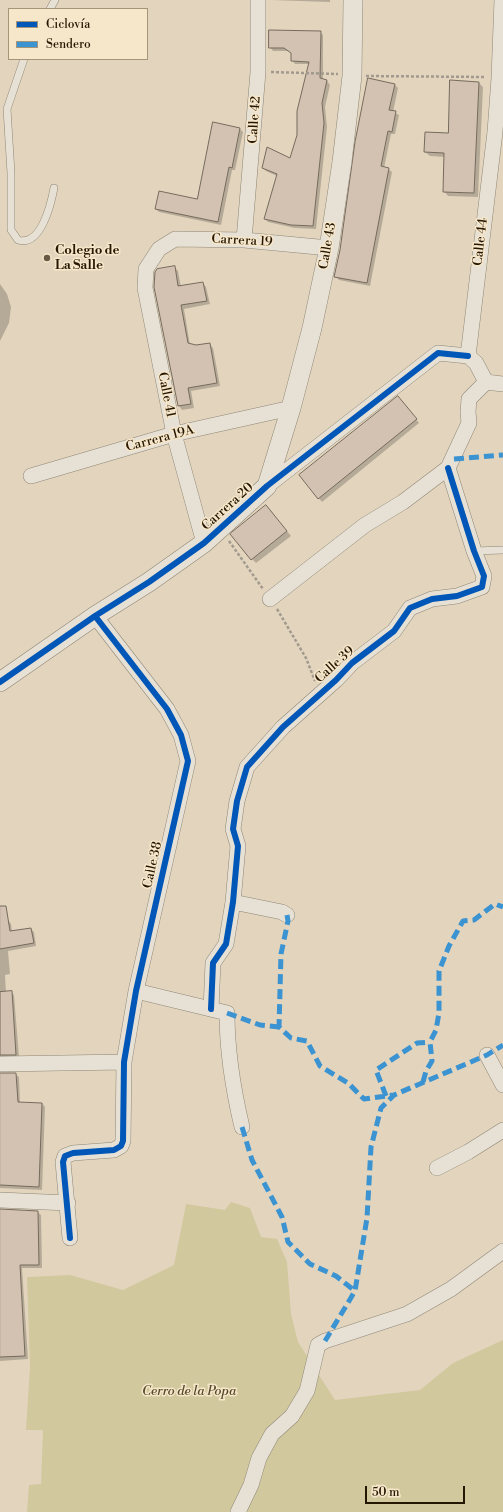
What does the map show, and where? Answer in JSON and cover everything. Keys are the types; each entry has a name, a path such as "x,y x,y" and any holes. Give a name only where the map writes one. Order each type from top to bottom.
{"street":[{"name":"Calle 42","path":"244,240 258,72 258,0"},
{"name":"Calle 43","path":"267,486 291,408 312,328 328,248 342,162 352,75 353,0"},
{"name":"Calle 44","path":"468,356 499,132 499,78 502,0"},
{"name":"Carrera 19","path":"158,249 175,239 244,240 328,248"},
{"name":"Calle 41","path":"158,249 146,269 145,288 174,434 204,543"},
{"name":"Carrera 20","path":"0,682 95,616 149,582 204,543 267,486 438,353 468,356"},
{"path":"468,356 476,363 486,382"},
{"path":"486,382 503,384"},
{"path":"270,599 365,525 403,502 448,468 469,422 469,399 486,382"},
{"name":"Carrera 19A","path":"31,476 174,434 291,408"},
{"name":"Calle 39","path":"233,902 238,846 233,829 237,801 247,767 283,727 336,680 352,663 394,631 410,608 432,599 457,596 482,587 484,576 474,551 448,468"},
{"name":"Calle 38","path":"68,1203 63,1162 65,1156 73,1153 114,1150 121,1146 123,1141 124,1062 136,991 188,762 181,735 166,709 95,616"},
{"path":"211,1009 213,963 226,944 233,902 282,912 287,915"},
{"path":"136,991 227,1013 227,1038 232,1080 242,1127"},
{"path":"487,1055 503,1085"},
{"path":"0,1064 124,1062"},
{"path":"437,1168 468,1152 503,1130"},
{"path":"0,1200 68,1203 70,1238"},
{"path":"238,1512 251,1485 259,1458 272,1434 292,1416 307,1391 318,1345 325,1340 407,1314 451,1289 503,1251"}],"lane":[{"path":"24,60 7,109 11,173 11,230 18,240 25,241 32,238 45,222 51,205 54,188"},
{"path":"474,551 503,550"}],"path":[{"path":"258,72 499,78"}],"green space":[{"name":"Cerro de la Popa","path":"231,1202 250,1208 261,1237 277,1239 287,1262 291,1314 298,1342 335,1400 420,1390 453,1363 503,1340 503,1512 27,1512 29,1485 41,1484 43,1430 26,1430 30,1367 27,1277 70,1275 123,1290 174,1265 186,1204 225,1210"}],"building":[{"path":"269,30 321,31 320,78 327,80 322,103 324,123 313,226 291,225 264,219 277,174 262,168 267,147 290,158 297,135 297,111 309,62 291,61 291,53 284,48 269,48"},
{"path":"368,78 395,84 389,110 396,111 392,132 388,131 381,166 389,168 367,283 334,277 340,250 355,142"},
{"path":"450,80 479,82 474,193 443,192 444,153 424,152 425,132 448,133"},
{"path":"213,122 240,128 232,168 229,167 218,222 155,209 159,191 197,199"},
{"path":"175,266 178,286 203,282 207,301 181,305 188,343 196,345 210,343 217,383 188,388 191,404 178,406 154,287 155,272 157,269"},
{"path":"398,396 417,419 318,499 299,475"},
{"path":"266,505 287,531 251,560 230,534"},
{"path":"0,906 6,906 10,931 31,928 34,943 0,949"},
{"path":"12,991 16,1055 0,1055 0,992"},
{"path":"0,1073 16,1073 18,1102 42,1103 39,1187 0,1185"},
{"path":"0,1209 38,1211 39,1265 20,1265 25,1356 0,1357"}],"marked path":[{"path":"454,459 503,455"},
{"path":"423,1082 426,1071 432,1061 430,1042 436,1030 439,1013 439,971 449,946 463,921 474,920 495,904 503,907"},
{"path":"287,915 288,921 281,954 279,1027 291,1038 307,1041 320,1066 348,1083 364,1099 394,1095"},
{"path":"227,1013 260,1025 279,1027"},
{"path":"386,1096 376,1070 417,1043 430,1042"},
{"path":"325,1341 355,1291 367,1218 371,1147 381,1108 394,1095 487,1055 503,1045"},
{"path":"242,1127 252,1160 282,1217 288,1242 310,1264 336,1276 355,1291"}],"cycle path":[{"path":"0,682 95,616 149,582 204,543 267,486 438,353 468,356"},
{"path":"211,1009 213,963 226,944 233,902 238,846 233,829 237,801 247,767 283,727 336,680 352,663 394,631 410,608 432,599 457,596 482,587 484,576 474,551 448,468"},
{"path":"70,1238 63,1162 65,1156 73,1153 114,1150 121,1146 123,1141 124,1062 136,991 188,761 181,735 167,709 95,616"}],"place":[{"name":"Colegio de La Salle","path":"47,258"}]}
